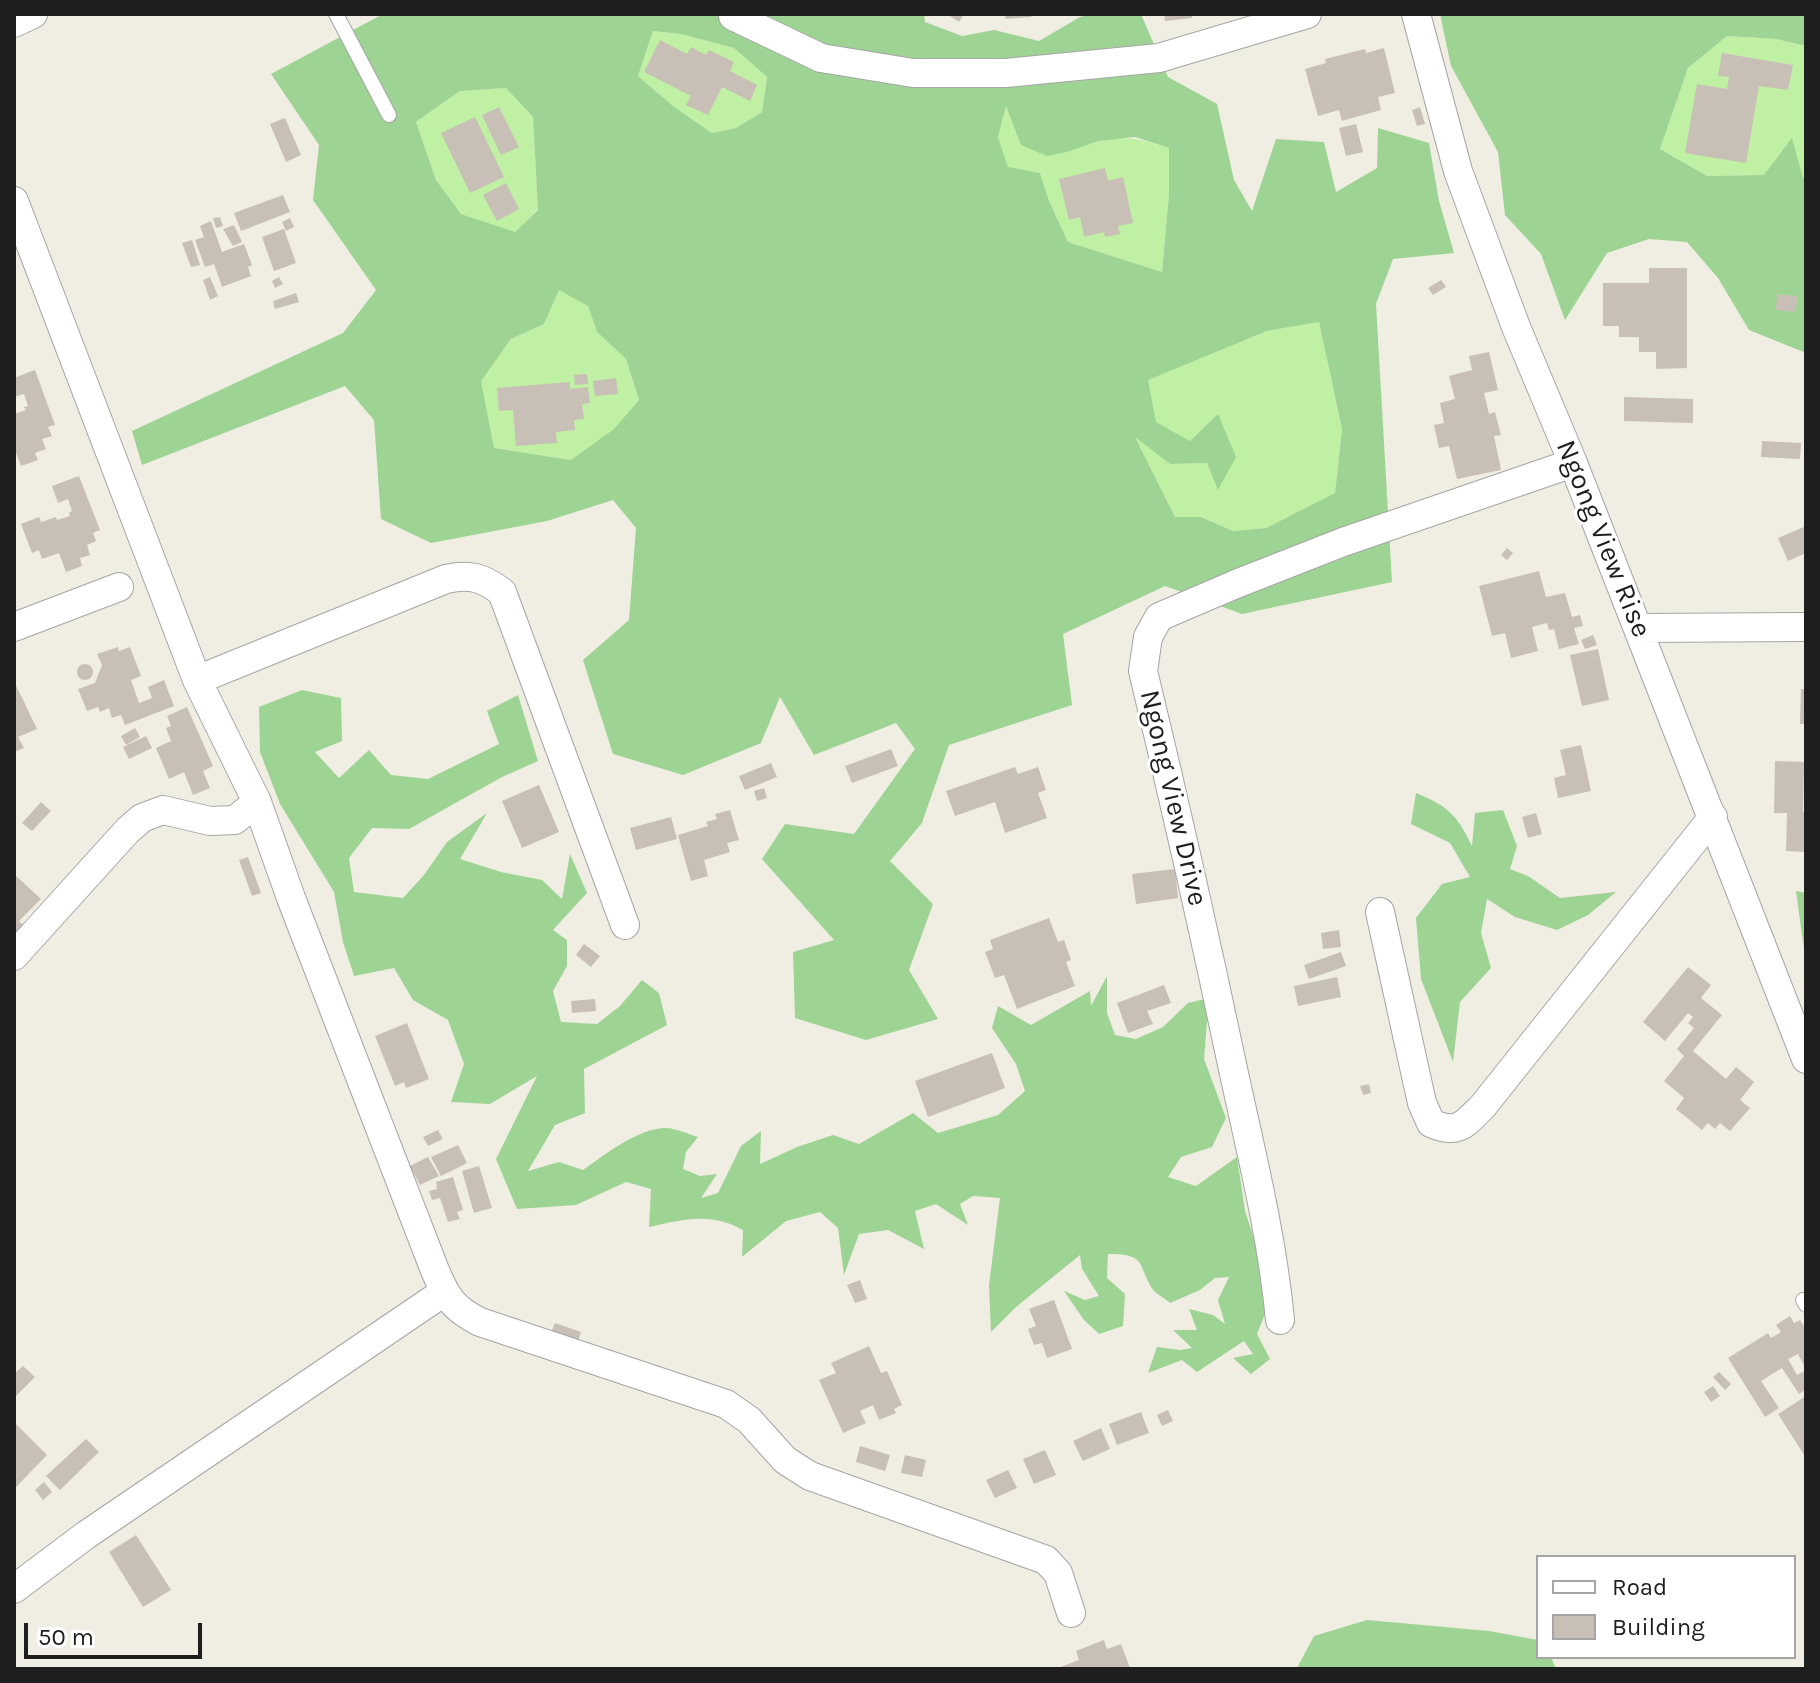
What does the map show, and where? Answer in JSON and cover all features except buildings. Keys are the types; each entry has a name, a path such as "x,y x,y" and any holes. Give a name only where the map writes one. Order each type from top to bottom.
{"street":[{"path":"14,23 33,14"},
{"path":"733,16 821,58 913,73 1006,73 1159,58 1307,14"},
{"name":"Ngong View Rise","path":"1416,14 1458,171 1516,327 1573,463 1806,1059"},
{"path":"14,201 197,680 257,802 291,898 444,1292 458,1311 480,1322 726,1404 749,1420 785,1460 810,1476 1046,1560 1058,1573 1071,1613"},
{"name":"Ngong View Drive","path":"1280,1320 1276,1279 1244,1121 1191,873 1143,671 1148,637 1159,617 1236,584 1358,537 1573,463"},
{"path":"197,680 446,579 465,575 483,578 502,592 625,925"},
{"path":"14,627 119,587"},
{"path":"1638,628 1806,627"},
{"path":"14,956 142,818 163,810 210,821 235,820 257,802"},
{"path":"1380,912 1422,1103 1431,1123 1446,1130 1463,1126 1483,1106 1713,817"},
{"path":"14,1589 86,1535 444,1292"}],"lane":[{"path":"336,14 389,115"}],"green space":[{"path":"383,14 924,14 925,22 962,36 994,30 1039,41 1080,17 1092,14 1141,14 1168,77 1217,104 1234,180 1252,211 1276,139 1324,142 1336,192 1377,168 1378,128 1429,143 1439,201 1454,253 1393,259 1376,304 1392,582 1242,614 1165,586 1063,634 1072,705 949,745 922,823 890,861 933,904 909,970 938,1019 866,1040 795,1018 793,952 834,940 762,859 785,824 854,834 915,749 896,723 814,755 780,697 761,743 683,775 613,754 583,660 629,620 636,528 613,500 547,521 431,543 381,519 374,420 345,386 142,465 132,431 343,333 376,290 313,200 319,145 271,74","holes":["653,31 681,34 734,48 767,77 762,112 736,128 712,133 673,106 638,76","506,88 533,117 538,210 515,232 461,214 436,180 416,122 460,91","1006,106 1021,145 1047,156 1099,141 1135,137 1169,148 1169,194 1162,272 1068,242 1040,173 1008,167 998,137","559,290 588,306 597,332 626,359 639,400 614,429 571,460 494,448 481,381 511,339 544,324","1319,322 1342,429 1335,493 1266,528 1233,531 1201,517 1175,517 1135,437 1170,464 1207,463 1218,490 1236,457 1218,414 1190,441 1156,422 1148,380 1267,331"]},
{"path":"1440,14 1806,14 1806,46 1776,39 1727,36 1688,68 1660,149 1707,176 1764,175 1792,138 1803,178 1806,178 1806,353 1749,330 1718,278 1687,242 1649,239 1607,253 1565,320 1541,254 1505,215 1498,152 1451,66"},
{"path":"653,31 681,34 734,48 767,77 762,112 736,128 712,133 673,106 638,76"},
{"path":"1727,36 1776,39 1806,46 1806,178 1707,176 1660,149 1688,68"},
{"path":"506,88 533,117 538,209 515,233 461,214 436,180 416,122 460,91"},
{"path":"1006,105 1067,152 1118,138 1169,148 1169,194 1162,272 1068,242 1040,173 1008,168 998,137"},
{"path":"559,289 588,306 597,332 626,359 639,400 615,429 571,460 494,448 480,381 511,339 544,324"},
{"path":"1319,322 1342,429 1335,493 1266,528 1233,531 1201,517 1175,517 1134,435 1170,464 1207,463 1218,489 1218,414 1190,441 1155,422 1147,380 1267,331"},
{"path":"302,690 341,698 342,741 315,752 339,778 369,750 391,775 428,779 499,744 487,711 518,695 538,761 502,777 409,829 372,828 349,858 354,892 403,898 447,842 487,813 460,859 501,872 542,880 562,899 570,854 587,893 553,930 567,940 567,966 553,991 561,1022 597,1024 620,1006 642,980 659,993 667,1025 584,1069 585,1113 555,1125 528,1171 559,1162 583,1170 634,1137 667,1128 698,1137 686,1152 683,1169 700,1176 717,1174 701,1198 718,1193 741,1146 761,1131 760,1164 833,1135 859,1144 913,1113 938,1133 998,1115 1025,1091 1016,1064 992,1028 998,1006 1031,1025 1090,991 1091,1006 1107,976 1107,1013 1115,1035 1136,1039 1163,1027 1188,1003 1209,998 1204,1059 1226,1118 1212,1147 1181,1157 1168,1177 1196,1186 1237,1157 1245,1211 1259,1253 1265,1314 1257,1334 1270,1359 1251,1374 1233,1358 1253,1354 1244,1341 1197,1372 1182,1360 1148,1373 1157,1347 1192,1348 1173,1330 1197,1330 1189,1309 1213,1315 1225,1324 1218,1300 1229,1277 1215,1278 1200,1290 1170,1303 1154,1291 1136,1259 1121,1254 1108,1254 1107,1278 1125,1294 1123,1326 1099,1334 1084,1320 1064,1291 1085,1300 1099,1296 1082,1269 1080,1255 1016,1307 991,1332 989,1285 1000,1198 973,1196 960,1204 968,1225 936,1204 915,1211 924,1249 888,1230 859,1234 844,1275 838,1228 820,1212 786,1221 742,1257 743,1230 731,1224 697,1219 649,1227 651,1189 626,1182 576,1205 517,1209 496,1159 537,1076 490,1104 451,1102 464,1064 448,1020 413,1000 394,968 354,976 343,942 334,892 280,804 260,752 259,707"},
{"path":"1416,793 1450,813 1472,846 1475,813 1503,810 1517,846 1510,869 1528,876 1560,898 1616,892 1588,915 1557,930 1515,917 1487,899 1481,933 1491,968 1460,1002 1453,1062 1421,979 1416,918 1442,884 1470,877 1450,843 1411,824"},
{"path":"1796,891 1806,893 1806,964"},
{"path":"1367,1620 1489,1631 1536,1640 1536,1659 1552,1659 1556,1669 1286,1669 1297,1668 1314,1636"}]}
